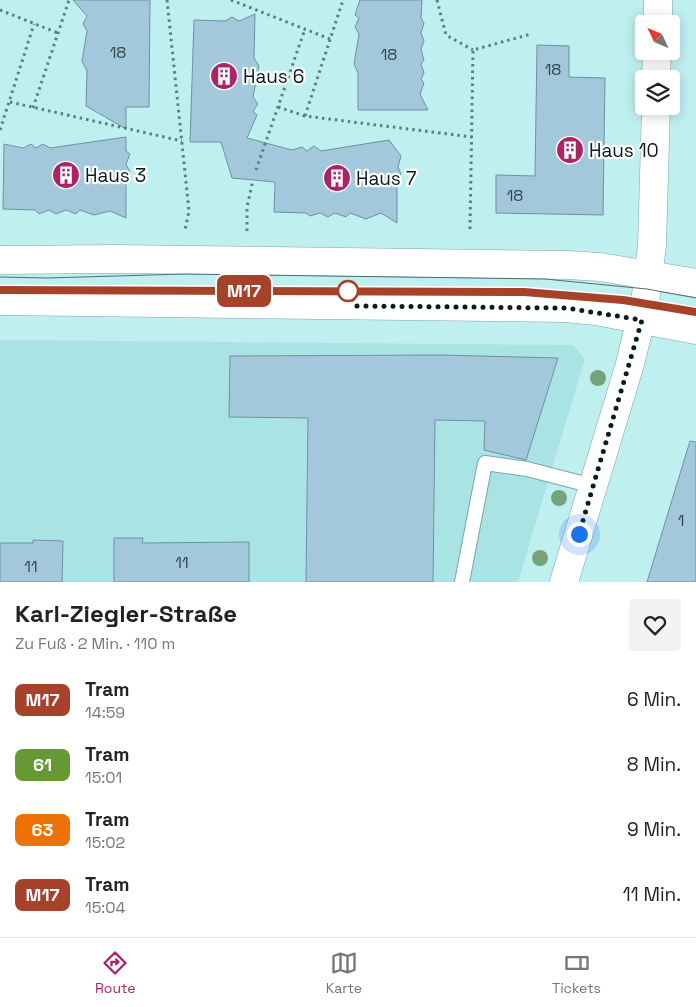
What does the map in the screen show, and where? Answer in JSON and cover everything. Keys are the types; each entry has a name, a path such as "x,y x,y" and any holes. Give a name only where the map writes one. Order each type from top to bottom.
{"street":[{"path":"658,0 658,15"},
{"path":"564,582 642,320 652,245 656,115"},
{"path":"0,260 117,259 568,265 600,267 648,281 696,283"},
{"path":"0,301 566,308 696,330"}],"lane":[{"path":"462,582 485,463 527,469 593,486"}],"path":[{"path":"33,108 69,0"},
{"path":"167,0 189,211 183,237"},
{"path":"231,0 330,39"},
{"path":"306,116 343,0"},
{"path":"437,0 446,35 473,50 531,34"},
{"path":"0,10 58,33"},
{"path":"0,130 34,24"},
{"path":"256,170 305,29"},
{"path":"470,229 473,50"},
{"path":"10,102 182,142"},
{"path":"278,108 306,116 472,137"},
{"path":"247,238 247,207 253,180"}],"shaded area":[{"path":"0,340 573,345 585,359 518,582 0,582"}],"building":[{"path":"73,0 150,0 149,107 126,107 126,129 86,106 87,71 82,61 87,31 83,24 87,16"},
{"path":"360,0 422,0 421,18 424,23 421,33 424,41 421,49 424,60 421,64 424,73 421,79 424,83 420,94 428,110 358,110 358,73 354,64 359,34 355,27 359,18 355,15"},
{"path":"255,14 254,58 259,66 253,97 258,104 253,111 257,115 247,138 292,150 302,147 307,151 314,146 321,151 389,140 401,156 398,167 401,174 397,183 397,223 381,213 366,219 350,213 346,217 335,213 328,217 320,213 310,216 306,213 274,212 275,182 232,178 221,142 190,142 194,20 225,21 232,17 239,21"},
{"name":"Haus 10","path":"537,45 569,46 569,77 605,78 603,215 496,213 496,175 535,176"},
{"name":"Haus 3","path":"126,137 126,151 130,154 126,164 130,172 126,179 126,218 110,211 94,215 80,210 76,214 66,210 56,214 49,210 39,214 35,210 3,209 4,144 23,148 31,144 36,148 43,144 50,148"},
{"path":"441,355 558,358 526,460 484,450 485,421 435,420 433,582 306,582 308,418 229,417 230,356"},
{"path":"690,441 696,442 696,582 647,582"},
{"path":"114,538 143,538 142,543 249,542 249,582 114,582"},
{"path":"33,540 63,541 62,582 0,582 0,543 33,543"}],"tram line":[{"path":"0,277 47,278 185,274 545,279 647,289 696,298"},
{"path":"0,290 524,292 623,300 696,312"},
{"name":"M17","path":"0,290 524,292 574,294 696,312"}],"place":[{"name":"Haus 6","path":"224,76"},
{"name":"Haus 10","path":"570,150"},
{"name":"Haus 3","path":"66,175"},
{"name":"Haus 7","path":"337,178"}],"route":[{"path":"348,291 356,306 566,308 596,311 642,320 579,534"}]}
